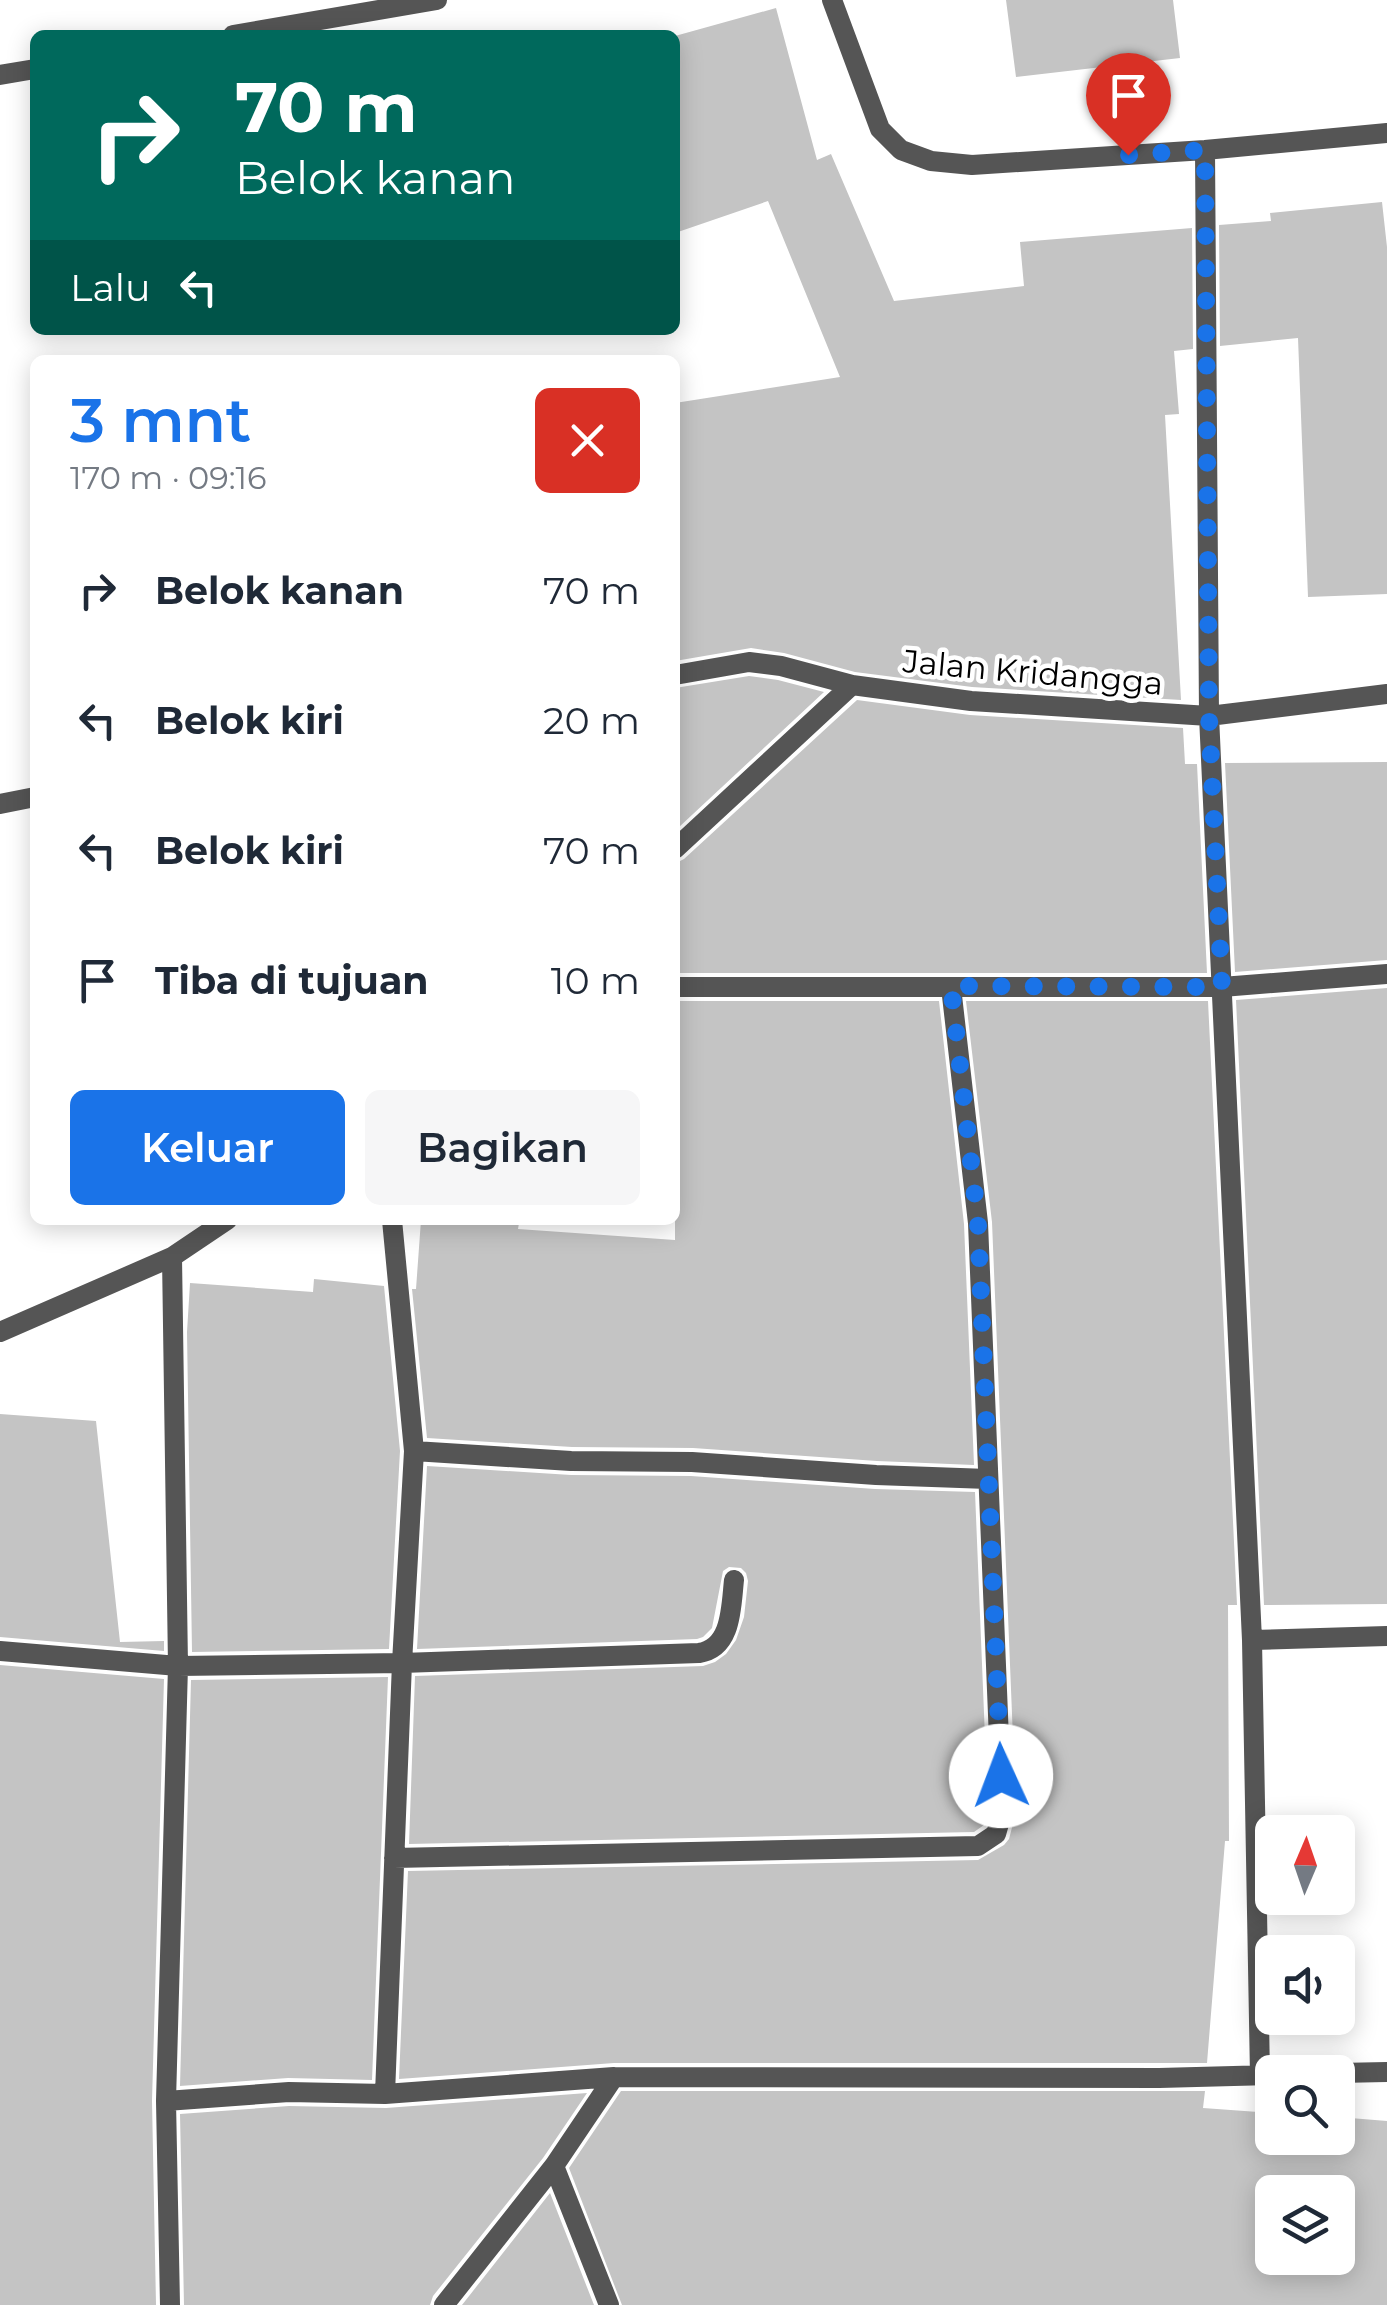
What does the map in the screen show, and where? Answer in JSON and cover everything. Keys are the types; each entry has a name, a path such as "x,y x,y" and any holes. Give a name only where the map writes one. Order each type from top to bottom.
{"street":[{"path":"262,30 437,0"},
{"path":"832,0 880,129 901,150 931,161 972,165 1387,133"},
{"path":"0,75 30,70"},
{"path":"1205,150 1209,716 1252,1640 1265,2055"},
{"name":"Jalan Kridangga","path":"680,674 749,662 852,685 972,702 1209,716 1387,694"},
{"path":"680,845 852,685"},
{"path":"0,804 30,799"},
{"path":"680,987 1222,987 1387,974"},
{"path":"394,1858 978,1846 996,1834 1002,1813 978,1223 951,986"},
{"path":"0,1332 172,1257 220,1225"},
{"path":"384,2094 414,1451 392,1225"},
{"path":"170,2305 166,2101 178,1666 172,1257"},
{"path":"414,1451 988,1479"},
{"path":"0,1651 178,1666 707,1652 718,1646 727,1627 734,1580"},
{"path":"1252,1640 1387,1636"},
{"path":"1355,2073 1387,2072"},
{"path":"166,2101 288,2092 384,2094 614,2077 1255,2075"},
{"path":"444,2305 554,2166 614,2077"},
{"path":"554,2166 609,2305"}],"building":[{"path":"1006,0 1173,0 1180,58 1016,77"},
{"path":"776,8 817,160 831,154 894,301 1024,286 1020,242 1192,228 1193,349 1174,351 1179,414 1165,415 1181,700 972,687 855,672 751,648 680,660 680,402 840,377 768,201 680,231 680,35"},
{"path":"1382,202 1387,247 1387,594 1308,597 1298,338 1220,346 1219,225 1271,221 1270,213"},
{"path":"749,676 824,692 680,826 680,687"},
{"path":"857,700 970,715 1183,728 1185,764 1197,764 1207,973 680,973 680,861"},
{"path":"1387,762 1387,960 1235,972 1225,763"},
{"path":"1387,988 1387,1604 1264,1605 1236,1000"},
{"path":"680,1001 939,1001 964,1224 974,1465 693,1448 572,1447 427,1438 412,1289 416,1289 421,1225 519,1225 518,1229 675,1240 675,1225 680,1225"},
{"path":"966,1001 1208,1001 1237,1605 1228,1605 1229,1841 1225,1841 1207,2063 614,2063 399,2079 408,1871 978,1860 1009,1839 1016,1812 992,1222"},
{"path":"314,1279 384,1286 400,1451 389,1649 192,1652 187,1332 190,1283 313,1292"},
{"path":"0,1414 96,1421 120,1642 164,1641 164,1651 0,1637"},
{"path":"427,1466 975,1492 988,1811 984,1825 974,1832 409,1844 415,1676 703,1666 726,1654 736,1640 744,1617 748,1581 741,1568 723,1571 712,1628 697,1639 417,1649"},
{"path":"0,1665 164,1679 152,2101 156,2305 0,2305"},
{"path":"388,1677 372,2080 288,2078 180,2086 191,1680"},
{"path":"621,2091 1205,2091 1203,2108 1255,2112 1255,2155 1355,2155 1355,2118 1387,2121 1387,2305 622,2305 569,2168"},
{"path":"587,2093 543,2158 433,2296 430,2305 184,2305 180,2114 289,2106 386,2108"},
{"path":"550,2193 594,2305 462,2305"}],"route":[{"path":"1001,1776 978,1223 951,986 1222,987 1209,716 1205,150 1128,155"}]}
